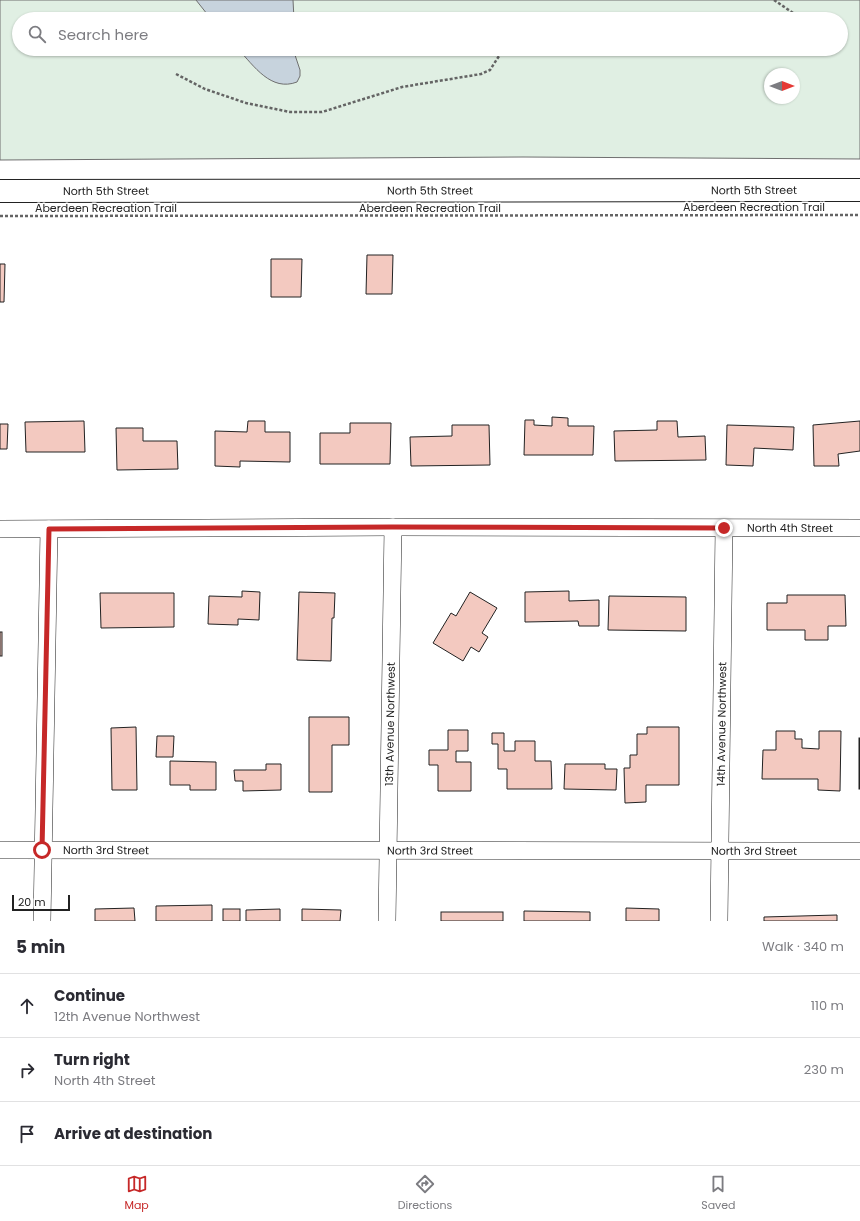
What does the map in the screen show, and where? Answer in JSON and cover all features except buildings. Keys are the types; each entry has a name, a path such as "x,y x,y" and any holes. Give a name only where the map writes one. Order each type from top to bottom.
{"street":[{"name":"North 5th Street","path":"0,190 860,190"},
{"name":"North 4th Street","path":"0,529 392,527 860,528"},
{"name":"13th Avenue Northwest","path":"388,921 392,527"},
{"name":"14th Avenue Northwest","path":"719,921 724,528"},
{"path":"42,921 42,850 49,529"},
{"name":"North 3rd Street","path":"0,850 389,852 860,851"}],"path":[{"path":"774,0 792,12"},
{"path":"176,74 205,89 246,103 290,112 322,112 402,87 481,74 490,70 499,56"},
{"name":"Aberdeen Recreation Trail","path":"0,216 860,215"}],"green space":[{"path":"0,0 860,0 860,159 523,157 0,160"}],"shaded area":[{"path":"196,0 293,0 294,12 205,12"},
{"path":"244,56 295,56 300,70 300,76 297,82 288,84 279,83 264,76"}],"route":[{"path":"42,850 49,529 392,527 724,528"}]}
